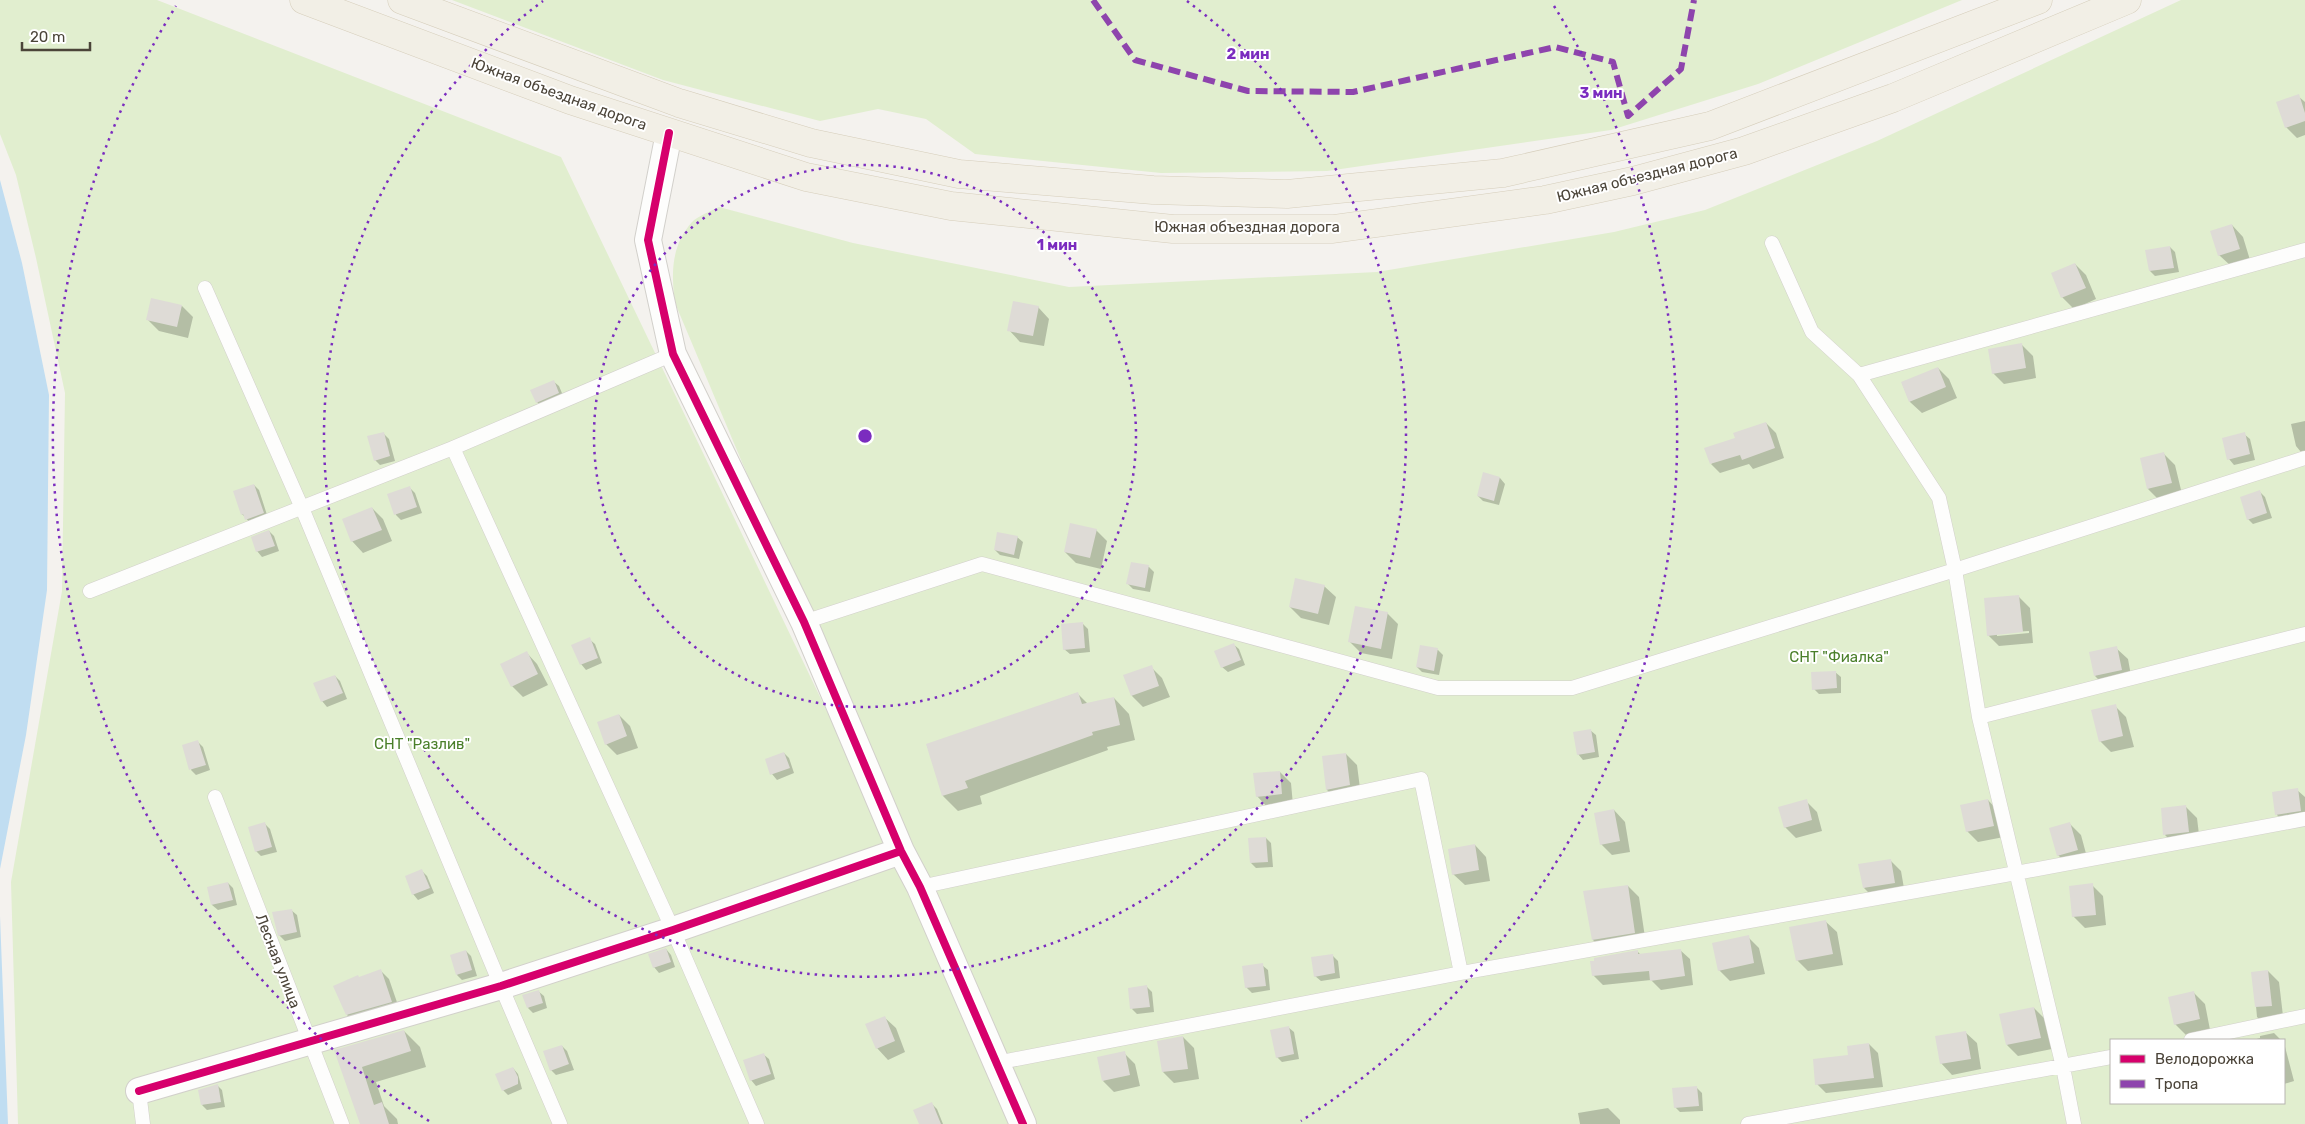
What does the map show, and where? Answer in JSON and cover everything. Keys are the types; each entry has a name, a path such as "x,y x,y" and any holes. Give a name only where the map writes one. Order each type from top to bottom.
{"main road":[{"name":"Южная объездная дорога","path":"304,0 570,100 806,177 950,206 1173,229 1333,229 1432,217 1545,200 1633,181 1744,151 1893,98 2127,0"},
{"path":"402,0 680,103 812,143 959,174 1153,190 1287,194 1503,173 1710,126 2038,0"},
{"path":"669,133 680,103"},
{"path":"701,143 711,112"}],"street":[{"path":"669,133 648,240 673,354 804,622 901,851 920,887 1023,1124"},
{"path":"139,1091 309,1040 501,986 673,930 901,851"}],"lane":[{"path":"1772,243 1812,332 1859,375 1939,498 1955,570 1979,717 2063,1067 2074,1124"},
{"path":"1859,375 2305,250"},
{"path":"205,288 302,508 560,1124"},
{"path":"90,591 453,448 673,354"},
{"path":"453,448 673,930 757,1124"},
{"path":"804,622 982,564 1438,688 1572,688 1955,570 2305,458"},
{"path":"1979,717 2305,634"},
{"path":"920,887 1420,779 1461,973"},
{"name":"Лесная улица","path":"215,797 342,1124"},
{"path":"996,1062 1461,973 2305,819"},
{"path":"2196,1039 2305,1016"},
{"path":"1748,1124 2110,1057"},
{"path":"139,1091 143,1124"}],"green space":[{"name":"СНТ \"Фиалка\"","path":"0,0 157,0 561,157 989,1049 675,303 673,271 676,250 685,231 692,222 719,207 853,243 1069,287 1377,272 1614,232 1705,210 1877,141 2181,0 2305,0 2305,1124 18,1124 11,882 62,591 65,393 16,175 0,134"},
{"path":"452,0 1962,0 1758,84 1611,130 1327,171 1161,173 975,154 926,119 878,109 820,121 663,80"}],"water":[{"path":"0,180 22,263 49,395 47,590 26,735 0,869"},
{"path":"0,916 8,1124 0,1124"}],"building":[{"path":"2299,94 2305,113 2305,121 2285,128 2276,102"},
{"path":"2232,224 2240,249 2218,256 2210,231"},
{"path":"2170,246 2174,268 2149,271 2145,250"},
{"path":"2075,263 2086,288 2061,298 2051,273"},
{"path":"151,298 182,305 177,327 146,320"},
{"path":"1013,301 1039,306 1033,336 1007,331"},
{"path":"2022,343 2026,368 1992,374 1988,349"},
{"path":"1938,367 1946,387 1909,402 1901,382"},
{"path":"554,380 559,393 536,403 530,390"},
{"path":"1766,422 1775,448 1742,460 1740,455 1710,464 1704,448 1735,438 1733,433"},
{"path":"384,432 390,456 374,461 367,436"},
{"path":"2245,432 2250,454 2227,460 2222,438"},
{"path":"2164,452 2172,483 2147,489 2140,458"},
{"path":"1483,472 1500,477 1494,501 1477,496"},
{"path":"254,484 264,513 245,520 243,514 241,515 233,491"},
{"path":"410,486 417,507 394,515 387,494"},
{"path":"2260,490 2267,513 2247,520 2240,497"},
{"path":"372,507 382,530 351,542 342,519"},
{"path":"1070,523 1097,529 1090,558 1064,552"},
{"path":"269,530 275,546 256,552 251,537"},
{"path":"997,532 1018,536 1014,555 994,550"},
{"path":"1131,562 1149,565 1145,588 1126,584"},
{"path":"1295,578 1325,585 1318,614 1289,607"},
{"path":"2019,595 2023,632 1987,636 1984,598"},
{"path":"1355,606 1388,612 1381,649 1348,642"},
{"path":"1083,622 1085,648 1063,650 1061,624"},
{"path":"590,637 598,658 580,665 571,645"},
{"path":"1234,643 1241,660 1221,668 1214,651"},
{"path":"1420,645 1438,648 1434,671 1416,667"},
{"path":"2117,646 2122,670 2094,676 2089,652"},
{"path":"527,651 538,674 511,687 500,664"},
{"path":"1152,665 1159,686 1131,696 1123,675"},
{"path":"1836,671 1837,688 1812,690 1811,672"},
{"path":"335,675 343,693 321,702 313,683"},
{"path":"1078,692 1082,704 1114,697 1120,725 1092,732 1093,735 965,781 968,788 942,796 926,744"},
{"path":"2116,704 2123,736 2099,742 2091,710"},
{"path":"619,714 627,736 605,745 597,722"},
{"path":"1591,729 1595,752 1577,755 1573,732"},
{"path":"198,740 206,765 189,770 182,745"},
{"path":"784,752 790,768 770,775 765,759"},
{"path":"1346,753 1350,785 1326,790 1322,756"},
{"path":"1280,771 1282,794 1256,797 1253,773"},
{"path":"2298,788 2301,811 2275,815 2272,792"},
{"path":"1807,799 1812,820 1784,828 1778,807"},
{"path":"1988,799 1994,826 1966,832 1960,805"},
{"path":"2186,805 2189,832 2163,835 2161,808"},
{"path":"1614,809 1620,841 1600,845 1594,813"},
{"path":"265,822 272,847 255,852 248,827"},
{"path":"2070,822 2078,850 2057,856 2049,828"},
{"path":"1266,837 1268,862 1250,863 1248,838"},
{"path":"1475,844 1479,870 1452,875 1448,849"},
{"path":"1891,859 1895,883 1863,888 1858,864"},
{"path":"422,869 430,888 412,895 405,876"},
{"path":"228,882 233,900 211,905 207,887"},
{"path":"2093,883 2096,915 2072,917 2069,886"},
{"path":"1628,885 1635,933 1592,940 1583,891"},
{"path":"292,909 297,932 278,936 272,912"},
{"path":"1826,920 1833,954 1796,961 1789,927"},
{"path":"1749,935 1754,963 1718,971 1712,943"},
{"path":"666,948 671,962 653,968 648,954"},
{"path":"1681,949 1685,976 1650,981 1649,971 1592,976 1590,961 1594,961 1594,958 1638,950 1638,954"},
{"path":"466,950 472,970 456,975 450,955"},
{"path":"1333,954 1335,973 1314,977 1311,957"},
{"path":"1263,963 1266,986 1245,988 1242,966"},
{"path":"381,969 392,1002 346,1015 333,986 358,975 359,977"},
{"path":"2268,970 2272,1006 2255,1007 2251,972"},
{"path":"1147,985 1150,1007 1130,1009 1128,988"},
{"path":"539,990 543,1003 527,1008 522,995"},
{"path":"2194,991 2200,1019 2174,1025 2168,997"},
{"path":"2034,1007 2041,1038 2006,1045 1999,1014"},
{"path":"885,1016 895,1041 876,1049 865,1024"},
{"path":"1289,1026 1294,1054 1276,1058 1270,1030"},
{"path":"404,1030 411,1051 362,1067 374,1105 382,1102 389,1124 360,1124 334,1050"},
{"path":"1966,1031 1971,1059 1940,1064 1935,1036"},
{"path":"1183,1036 1188,1069 1162,1072 1157,1041"},
{"path":"1869,1043 1874,1078 1815,1085 1813,1059 1848,1055 1847,1046"},
{"path":"562,1045 569,1064 550,1071 543,1051"},
{"path":"1125,1051 1130,1075 1102,1081 1097,1057"},
{"path":"764,1053 771,1074 750,1081 743,1060"},
{"path":"513,1067 518,1077 518,1084 502,1091 495,1074"},
{"path":"218,1084 221,1102 201,1105 198,1090"},
{"path":"1697,1086 1699,1106 1674,1108 1672,1088"},
{"path":"932,1102 941,1124 919,1124 913,1110"}],"marked path":[{"path":"1093,0 1135,60 1248,91 1353,92 1555,47 1613,62 1628,116 1681,69 1694,0"}],"cycle path":[{"path":"669,133 648,240 673,354 804,622 901,851 920,887 1023,1124"},
{"path":"139,1091 501,986 673,930 901,851"}],"park label":[{"name":"СНТ \"Разлив\"","path":"422,744"}]}
